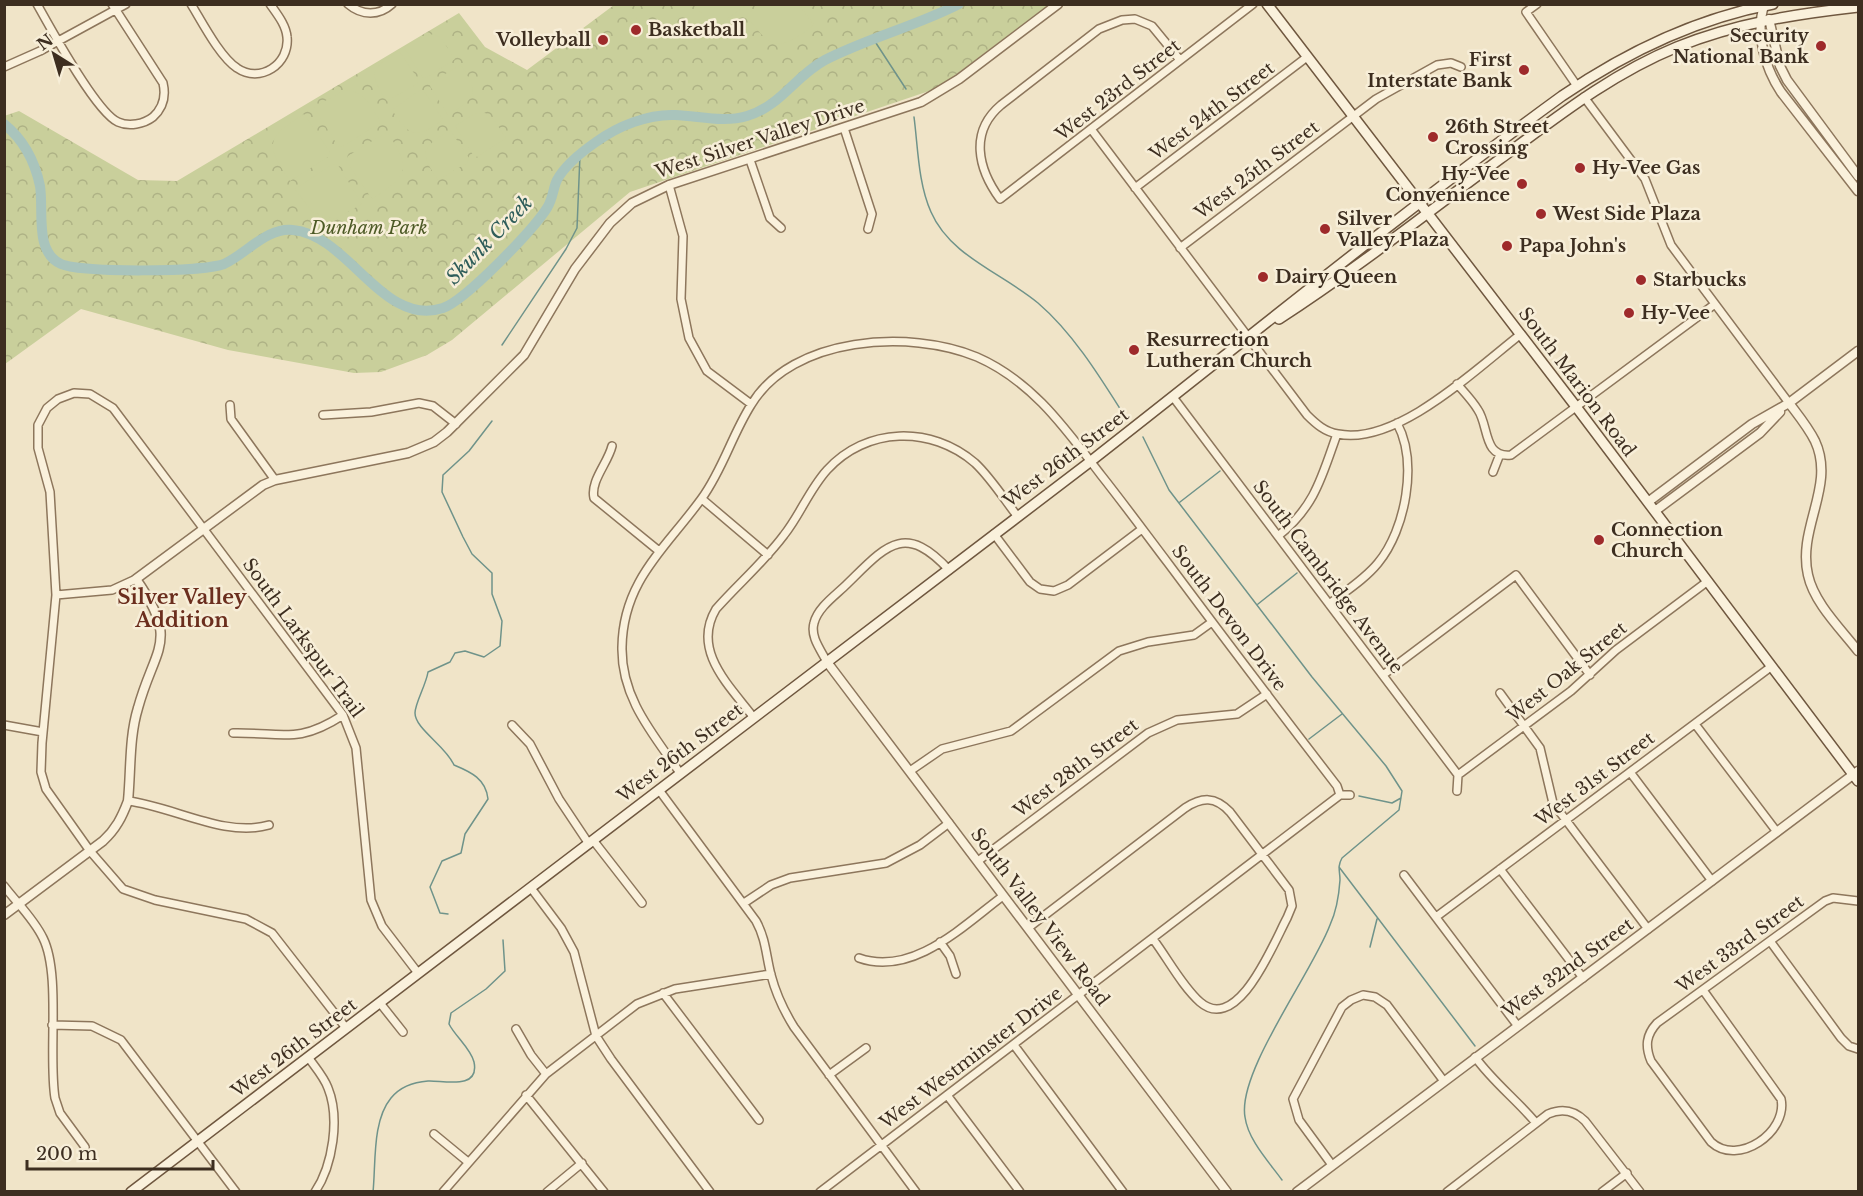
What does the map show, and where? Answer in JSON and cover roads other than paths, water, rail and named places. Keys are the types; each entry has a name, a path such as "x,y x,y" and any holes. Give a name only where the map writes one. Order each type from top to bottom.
{"main road":[{"name":"South Marion Road","path":"1268,4 1857,776"},
{"name":"West 26th Street","path":"131,1191 1091,461 1248,340 1315,282 1577,86 1614,63 1665,39 1718,19 1767,5"},
{"name":"West 26th Street","path":"1248,340 1333,284 1584,97 1616,77 1676,47 1759,22 1858,7"},
{"path":"1584,97 1584,91 1593,82 1665,39"},
{"path":"1502,157 1526,132 1574,95 1577,86"}],"street":[{"path":"37,4 58,41 108,115 125,124 140,124 149,120 160,109 164,100 163,83 114,7"},
{"path":"4,67 58,41 114,7 126,4"},
{"path":"191,4 237,68 254,74 272,69 285,52 287,40 285,29 270,4"},
{"path":"348,4 355,10 368,13 381,12 392,4"},
{"name":"West Silver Valley Drive","path":"56,595 105,591 136,579 257,489 275,480 415,451 434,442 456,424 515,366 533,343 575,268 610,223 632,203 669,185 921,102 941,91 1058,4"},
{"name":"West 23rd Street","path":"1180,60 1152,26 1135,19 1122,20 1099,29 1018,91 992,112 981,135 982,169 1000,198 1091,129 1253,4"},
{"path":"1537,4 1526,12 1577,86"},
{"path":"1767,5 1780,66 1787,80 1858,176"},
{"path":"1767,5 1759,22 1766,59 1777,86 1858,191"},
{"name":"West 24th Street","path":"1135,189 1307,57"},
{"name":"West 25th Street","path":"1180,248 1376,99 1437,65 1451,63 1461,67"},
{"path":"1584,97 1645,179 1666,237 1789,403 1815,442 1822,470 1819,497 1805,541 1808,577 1816,595 1858,651"},
{"path":"844,128 872,214 868,229"},
{"path":"1091,129 1248,340 1307,415 1322,428 1337,434 1371,433 1396,423 1457,384 1521,334"},
{"path":"750,160 770,218 781,228"},
{"path":"669,185 683,236 681,299 688,338 713,377 751,404 728,456 702,499 638,580 627,608 622,634 626,682 641,718 680,773"},
{"path":"1457,384 1478,409 1490,446 1500,454 1511,454 1520,450 1577,408 1714,304"},
{"name":"South Devon Drive","path":"751,404 786,370 834,349 879,341 932,344 977,358 1020,382 1046,405 1091,461 1337,786 1340,795"},
{"path":"1648,502 1752,424 1789,403 1858,351"},
{"name":"South Larkspur Trail","path":"346,1028 272,933 246,919 155,900 123,889 90,851 46,789 41,772 43,732 56,595 50,492 36,433 44,411 65,395 90,394 113,408 343,715 356,748 371,900 382,926 418,973"},
{"name":"South Cambridge Avenue","path":"1173,397 1458,776"},
{"path":"323,415 371,412 419,403 441,410 456,424"},
{"path":"1655,512 1760,433 1789,403"},
{"path":"230,405 231,419 275,480"},
{"path":"1329,604 1373,569 1392,543 1408,471 1407,446 1396,423"},
{"path":"1278,536 1296,522 1310,505 1337,434"},
{"path":"754,718 711,658 707,631 716,609 786,534 817,483 834,463 851,449 885,437 925,438 950,447 977,466 1018,517"},
{"path":"612,446 609,460 594,488 594,498 659,551"},
{"path":"1494,472 1500,454"},
{"path":"702,499 768,555"},
{"path":"994,534 1030,582 1040,589 1054,591 1068,585 1142,529"},
{"path":"827,662 814,637 816,618 880,552 901,543 914,544 929,550 949,570"},
{"path":"1383,675 1516,575 1590,675"},
{"path":"4,915 90,851 116,828 128,801 137,709 162,642 161,627 154,606 136,579"},
{"name":"West Oak Street","path":"1458,776 1590,675 1616,650 1708,581"},
{"path":"910,771 942,749 1011,731 1119,651 1148,642 1194,634 1212,622"},
{"name":"South Valley View Road","path":"827,662 1227,1191"},
{"name":"West 31st Street","path":"1436,917 1772,666"},
{"path":"1500,693 1543,754 1549,793 1565,820 1648,929"},
{"name":"West 28th Street","path":"978,861 1148,733 1177,720 1237,714 1267,694"},
{"path":"233,733 278,737 300,735 320,729 343,715"},
{"path":"1695,724 1777,832"},
{"path":"4,725 43,732"},
{"path":"512,725 530,744 562,805 642,903"},
{"path":"1630,772 1712,881"},
{"path":"1457,792 1458,776"},
{"name":"West 32nd Street","path":"1297,1191 1777,832 1857,776"},
{"path":"659,790 744,903 764,938 771,974 794,1028 916,1191"},
{"path":"1340,795 1350,795"},
{"name":"West Westminster Drive","path":"820,1191 1340,795"},
{"path":"1028,928 1185,808 1201,800 1213,799 1224,805 1289,890 1292,906 1246,992 1234,1004 1219,1008 1201,1002 1153,939"},
{"path":"128,801 154,805 199,820 246,828 269,825"},
{"path":"744,903 771,885 790,878 886,863 920,845 949,823"},
{"path":"1500,869 1583,978"},
{"path":"1404,875 1517,1025"},
{"path":"4,886 44,938 49,954 55,1098 60,1113 85,1147"},
{"path":"531,888 561,928 574,952 596,1036 610,1059 710,1191"},
{"path":"859,958 874,962 923,953 1004,896"},
{"name":"West 33rd Street","path":"1703,990 1781,1099 1781,1116 1771,1131 1744,1150 1729,1152 1717,1147 1651,1061 1647,1047 1649,1035 1657,1023 1828,899 1858,901"},
{"path":"1770,941 1841,1038 1849,1046 1858,1049"},
{"path":"940,942 950,956 956,974"},
{"path":"443,1191 546,1074 638,1004 663,993 771,974"},
{"path":"663,993 759,1120"},
{"path":"1332,1165 1299,1120 1293,1099 1347,1003 1363,995 1381,1000 1443,1080"},
{"path":"380,1003 403,1032"},
{"path":"52,1024 92,1026 121,1040 236,1191"},
{"path":"516,1029 531,1055 546,1074"},
{"path":"1014,1045 1123,1191"},
{"path":"829,1075 866,1048"},
{"path":"308,1057 328,1087 333,1108 329,1156 325,1174 315,1191"},
{"path":"1475,1057 1496,1085 1519,1103 1536,1123"},
{"path":"526,1095 604,1191"},
{"path":"947,1095 1020,1191"},
{"path":"1447,1191 1536,1123 1554,1112 1573,1112 1585,1120 1640,1191"},
{"path":"434,1134 468,1162"},
{"path":"547,1191 582,1163"},
{"path":"1602,1191 1627,1173"}],"waterway":[{"name":"Skunk Creek","path":"4,124 23,144 32,160 40,186 44,240 47,250 61,264 116,270 212,267 232,260 274,233 293,230 313,236 332,247 384,293 402,305 422,311 443,308 482,279 514,247 547,208 557,180 565,169 580,154 605,136 634,122 665,115 720,119 747,116 779,98 805,74 825,60 959,4"},
{"path":"874,40 906,89"},
{"path":"914,117 923,189 931,212 940,227 964,252 1024,292 1051,315 1085,356 1124,415"},
{"path":"502,345 566,249 577,228 580,155"},
{"path":"448,914 440,913 430,887 442,861 461,853 465,834 488,799 487,792 477,777 454,765 445,751 420,725 415,713 428,672 450,662 455,653 465,651 484,657 500,646 502,621 492,594 492,573 472,554 442,492 443,475 469,451 492,421"},
{"path":"1143,437 1169,490 1312,677 1386,766 1402,791 1399,810 1340,861 1338,897 1332,920 1252,1075 1246,1098 1247,1126 1260,1150 1282,1180"},
{"path":"1180,502 1220,471"},
{"path":"1258,604 1297,573"},
{"path":"1309,739 1342,714"},
{"path":"1359,796 1392,803 1401,798"},
{"path":"1339,867 1475,1046"},
{"path":"1370,947 1377,919"},
{"path":"373,1192 378,1130 385,1107 391,1098 403,1088 418,1083 458,1082 471,1077 474,1062 470,1052 449,1024 451,1013 486,989 505,971 503,940"}],"place":[{"name":"Basketball","path":"636,30"},
{"name":"Volleyball","path":"603,40"},
{"name":"Security National Bank","path":"1821,46"},
{"name":"First Interstate Bank","path":"1524,70"},
{"name":"26th Street Crossing","path":"1433,137"},
{"name":"Hy-Vee Gas","path":"1580,168"},
{"name":"Hy-Vee Convenience","path":"1522,184"},
{"name":"West Side Plaza","path":"1541,214"},
{"name":"Silver Valley Plaza","path":"1325,229"},
{"name":"Papa John's","path":"1507,246"},
{"name":"Dairy Queen","path":"1263,277"},
{"name":"Starbucks","path":"1641,280"},
{"name":"Hy-Vee","path":"1629,313"},
{"name":"Resurrection Lutheran Church","path":"1134,350"},
{"name":"Connection Church","path":"1599,540"}],"district":[{"name":"Silver Valley Addition","path":"182,608"}],"park label":[{"name":"Dunham Park","path":"369,228"}]}
